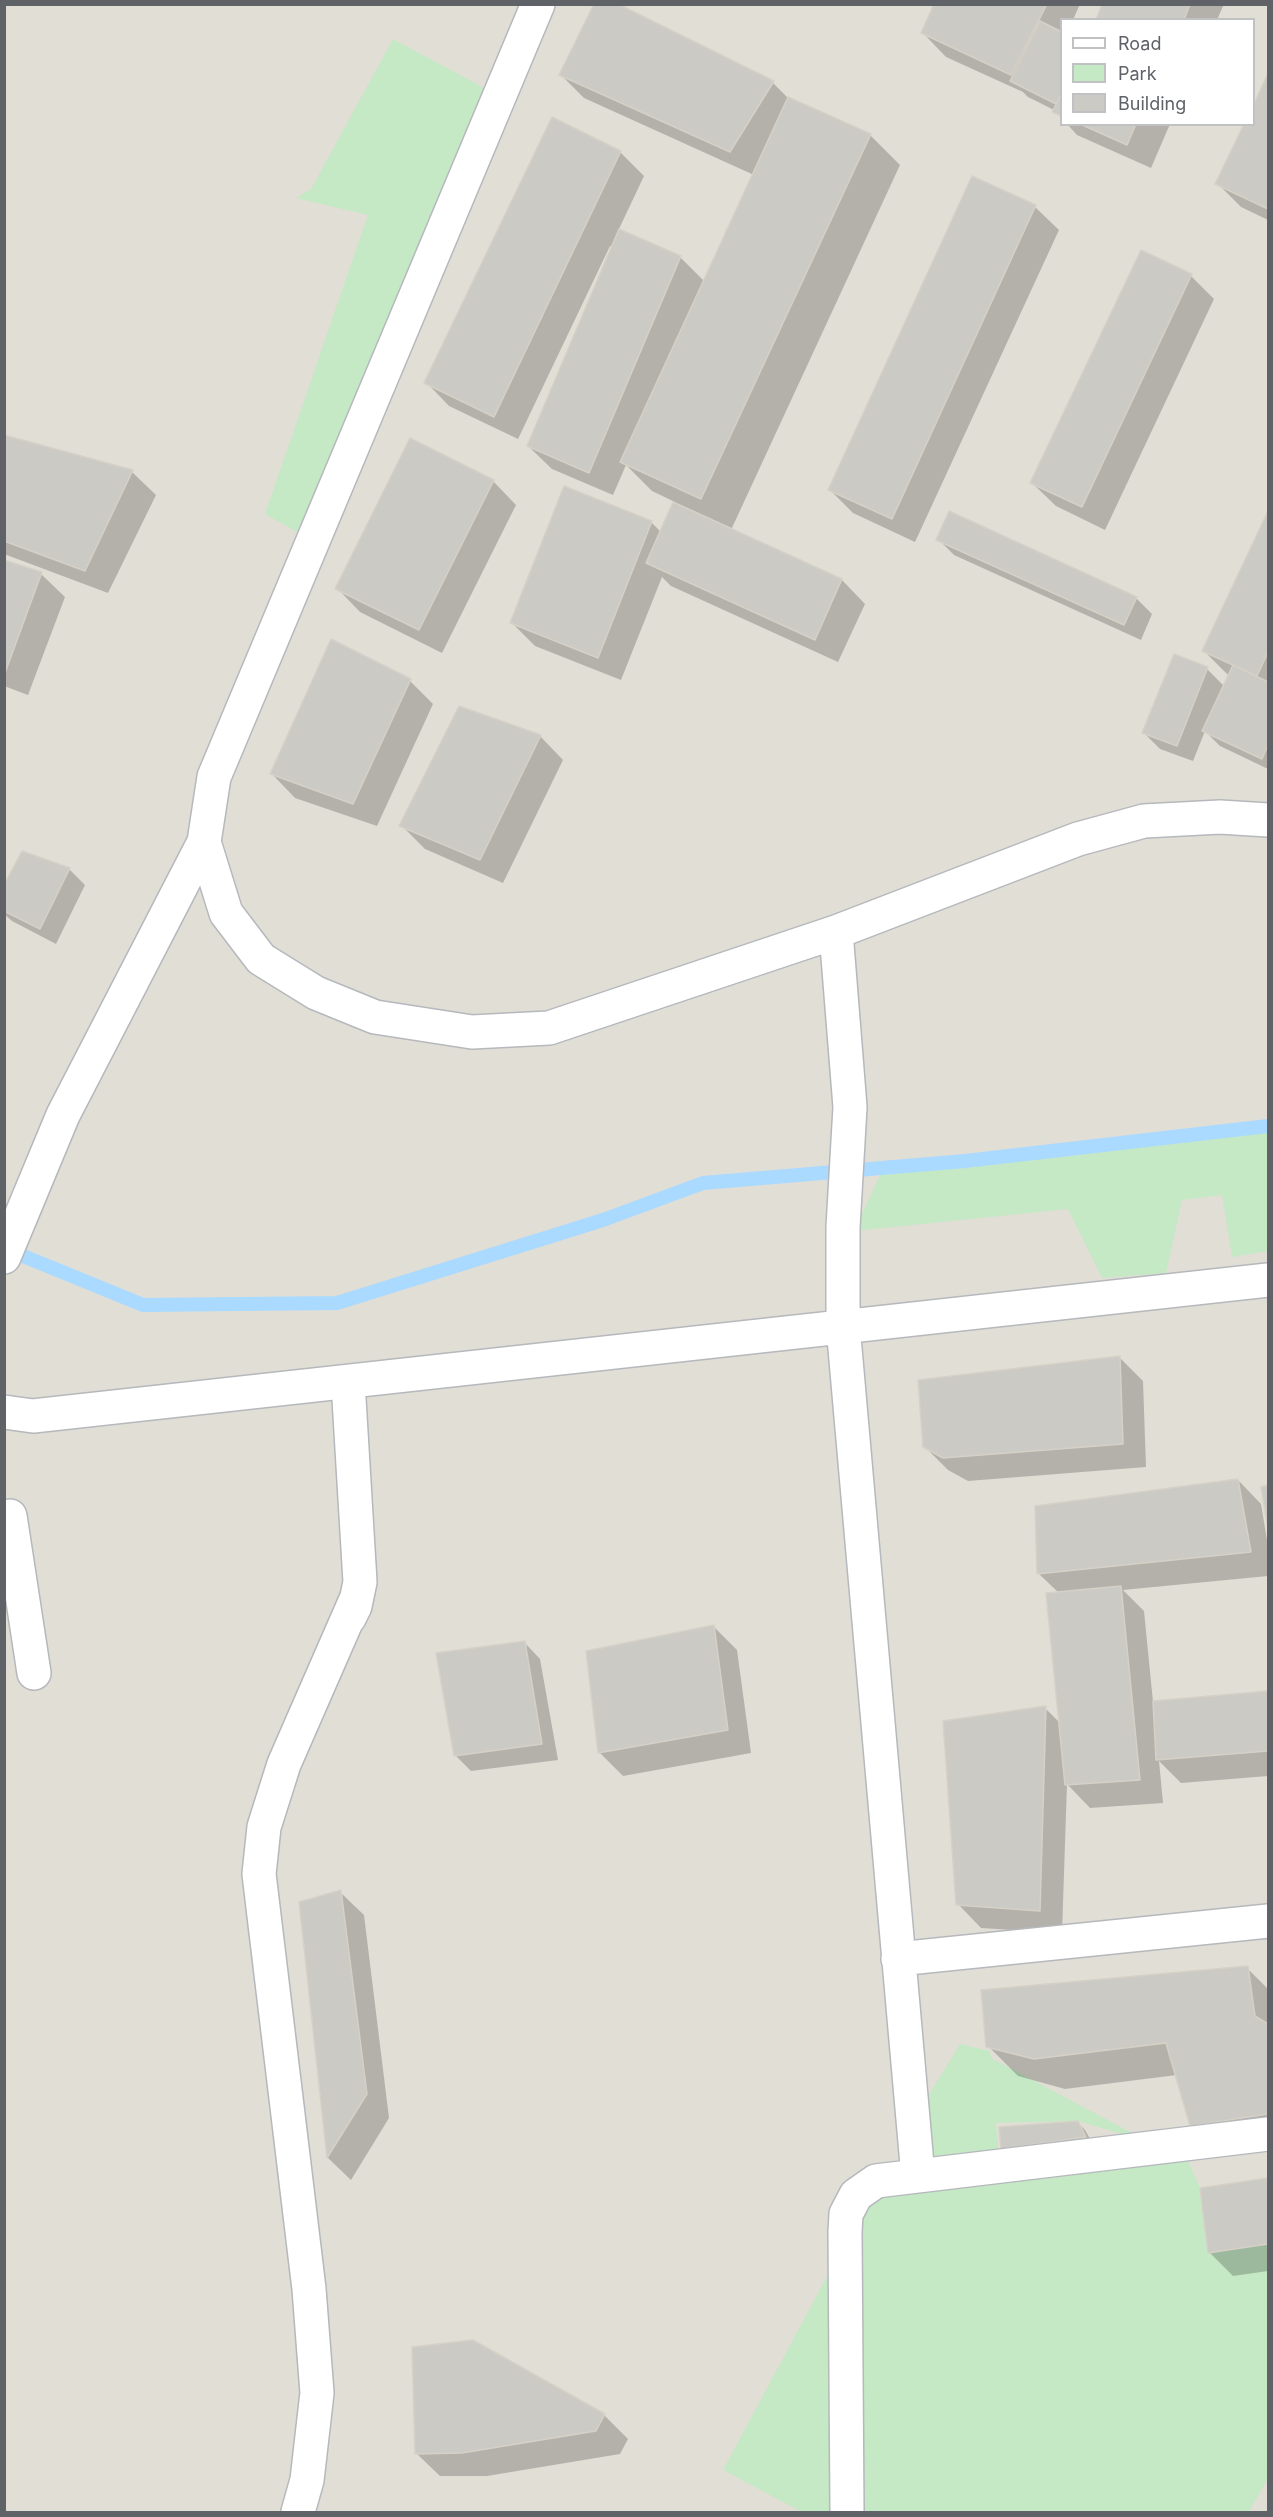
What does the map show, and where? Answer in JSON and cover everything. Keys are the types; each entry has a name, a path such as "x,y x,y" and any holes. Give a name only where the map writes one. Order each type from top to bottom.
{"street":[{"path":"4,1257 63,1115 204,842 214,777 538,4"},
{"path":"204,842 226,913 261,959 316,993 375,1017 472,1032 549,1028 836,932 1078,839 1143,821 1220,817 1269,820"},
{"path":"836,932 850,1107 843,1227 843,1326 918,2176"},
{"path":"4,1412 33,1416 1269,1280"},
{"path":"298,2512 307,2480 317,2393 309,2289 259,1874 264,1827 284,1764 357,1597 360,1582 348,1382"},
{"path":"10,1516 34,1673"},
{"path":"898,1959 1269,1921"},
{"path":"847,2512 846,2214 856,2195 876,2181 1269,2134"}],"shaded area":[{"path":"5,5 1268,5 1268,2512 5,2512"}],"green space":[{"path":"393,39 486,89 301,534 265,514 368,215 296,198 311,189"},
{"path":"1268,1132 1268,1251 1232,1257 1222,1195 1182,1200 1166,1273 1102,1278 1068,1209 854,1231 880,1175"},
{"path":"960,2044 990,2051 991,2058 1149,2142 1078,2121 996,2123 999,2157 1001,2149 1086,2137 1148,2149 1181,2145 1200,2188 1208,2253 1268,2244 1268,2478 1249,2512 802,2512 723,2470 838,2256 851,2204 924,2168 913,2121"}],"building":[{"path":"594,4 618,4 774,81 730,152 559,75"},
{"path":"934,4 1047,4 1011,75 921,33"},
{"path":"1102,4 1190,4 1185,18 1097,18"},
{"path":"1040,21 1060,31 1060,97 1056,104 1010,81"},
{"path":"1268,73 1268,209 1215,184 1243,126 1255,126 1255,102"},
{"path":"788,97 871,134 701,499 620,462"},
{"path":"1060,97 1060,115 1052,112"},
{"path":"552,117 621,151 494,417 424,383"},
{"path":"1084,126 1135,126 1127,145"},
{"path":"972,176 1036,205 892,519 828,490"},
{"path":"619,229 681,256 589,473 527,446"},
{"path":"1141,250 1192,274 1082,507 1030,483"},
{"path":"4,435 133,470 85,571 4,541"},
{"path":"410,438 494,480 419,630 335,589"},
{"path":"564,486 652,521 598,658 510,623"},
{"path":"673,502 842,579 815,640 646,563"},
{"path":"949,511 1137,597 1124,625 936,540"},
{"path":"1268,511 1268,652 1257,676 1202,651"},
{"path":"4,560 42,572 5,673 4,673"},
{"path":"331,639 411,679 353,804 270,774"},
{"path":"1174,654 1208,667 1177,746 1142,733"},
{"path":"1233,665 1268,682 1268,745 1262,759 1202,731"},
{"path":"459,706 541,735 480,860 399,826"},
{"path":"22,851 70,868 40,929 4,911 4,885"},
{"path":"1120,1356 1123,1444 943,1458 923,1447 918,1380"},
{"path":"1238,1479 1251,1552 1037,1574 1035,1506"},
{"path":"1268,1485 1268,1529 1261,1487"},
{"path":"1121,1586 1140,1780 1065,1785 1046,1593"},
{"path":"714,1625 728,1730 598,1753 586,1651"},
{"path":"525,1641 542,1744 454,1756 436,1653"},
{"path":"1268,1691 1268,1751 1156,1760 1153,1701"},
{"path":"1046,1706 1040,1911 956,1905 943,1721"},
{"path":"341,1890 367,2094 327,2158 299,1902"},
{"path":"1248,1966 1255,2016 1268,2024 1268,2114 1190,2126 1166,2043 1034,2059 986,2047 981,1990"},
{"path":"1078,2121 1086,2137 1001,2149 999,2127"},
{"path":"1268,2178 1268,2244 1208,2253 1200,2188"},
{"path":"473,2340 605,2414 596,2431 462,2453 415,2454 412,2347"}],"waterway":[{"path":"6,1249 143,1305 337,1303 603,1220 703,1183 965,1161 1268,1126"}]}
